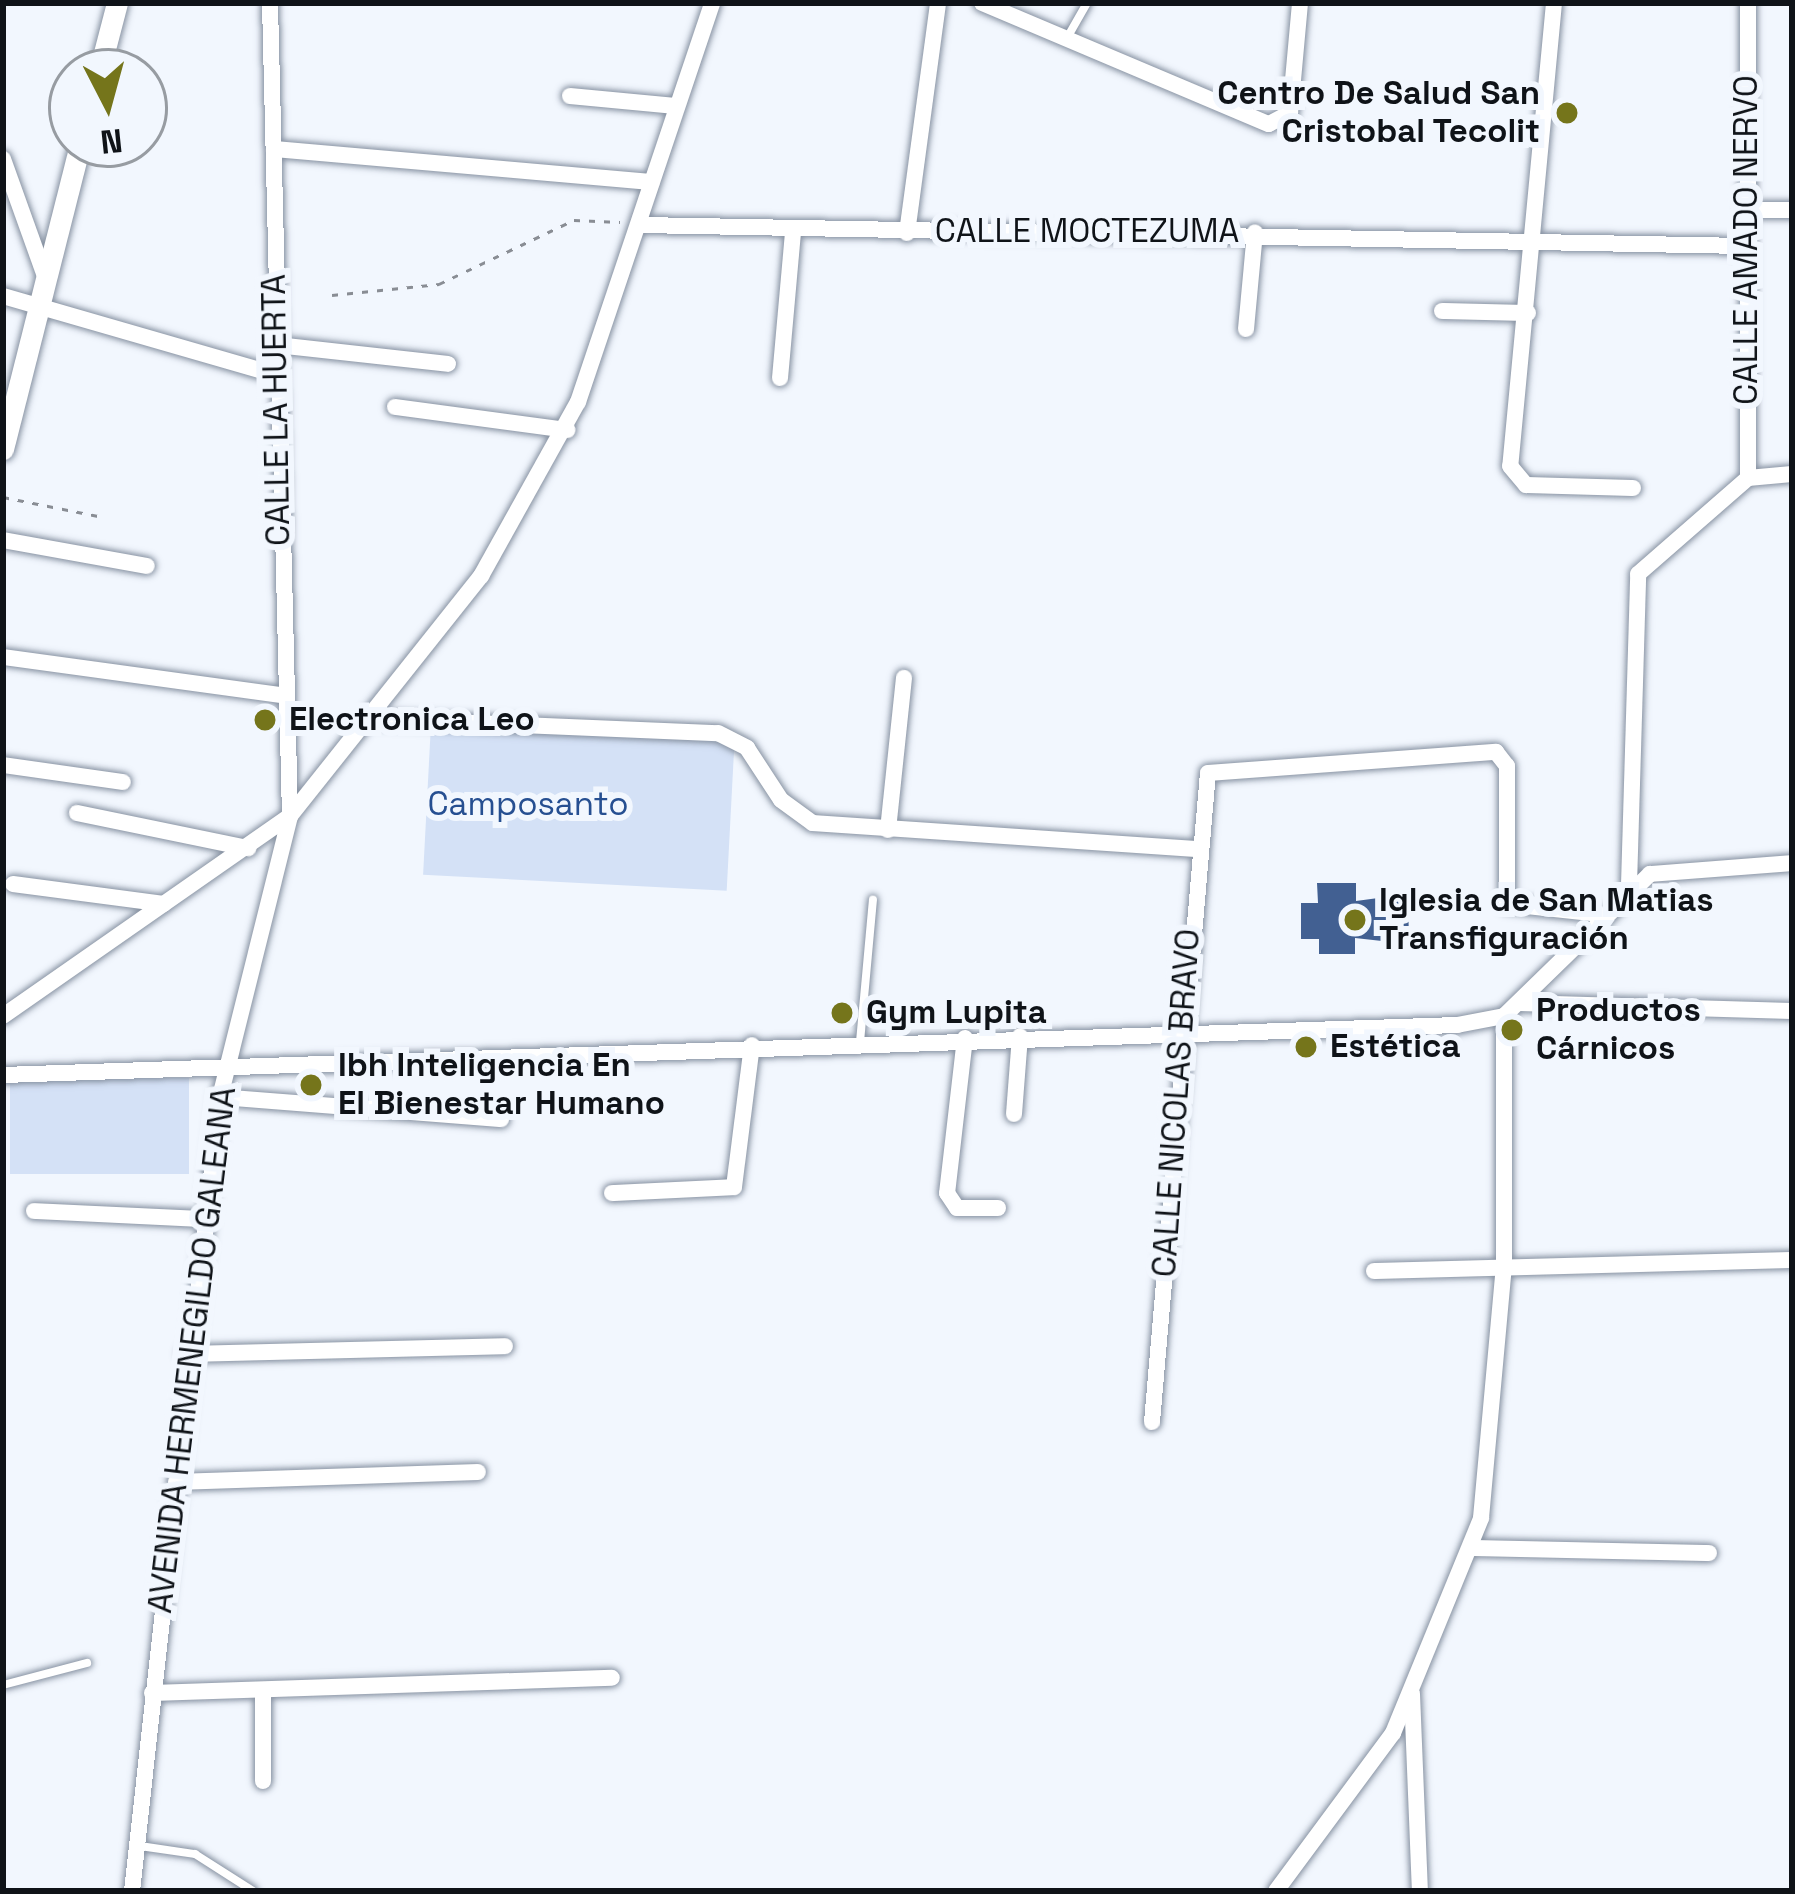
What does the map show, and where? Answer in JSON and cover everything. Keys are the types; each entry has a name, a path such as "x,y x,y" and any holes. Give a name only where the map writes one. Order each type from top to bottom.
{"street":[{"path":"106,48 118,3"},
{"name":"CALLE LA HUERTA","path":"270,3 282,695 290,816"},
{"path":"3,1016 290,816 378,719 567,430 641,225 712,3"},
{"path":"907,233 938,3"},
{"path":"982,3 1269,124 1290,113 1300,3"},
{"path":"1554,3 1510,466 1526,485 1633,488"},
{"name":"CALLE AMADO NERVO","path":"1748,3 1748,478"},
{"path":"570,96 676,106"},
{"path":"274,149 652,182"},
{"path":"3,159 46,276"},
{"path":"3,449 10,384 38,307 74,168"},
{"path":"1747,210 1792,210"},
{"name":"CALLE MOCTEZUMA","path":"641,225 907,233 1255,232 1532,246 1747,246"},
{"path":"780,377 794,231"},
{"path":"1246,329 1255,232"},
{"path":"3,296 276,375"},
{"path":"1442,311 1528,313"},
{"path":"277,345 448,364"},
{"path":"394,407 567,430"},
{"path":"1628,885 1638,574 1748,478 1792,475"},
{"path":"3,540 147,566"},
{"path":"3,657 282,695"},
{"path":"888,830 904,678"},
{"path":"378,719 718,733 747,748 795,814 888,830 1195,849"},
{"name":"CALLE NICOLAS BRAVO","path":"1152,1421 1202,785 1226,765 1485,749 1507,766 1508,904 1599,914"},
{"path":"3,765 123,782"},
{"path":"77,813 248,848"},
{"name":"AVENIDA HERMENEGILDO GALEANA","path":"132,1891 186,1354 220,1097 277,903 290,816"},
{"path":"3,1075 1504,1016 1628,885 1671,870 1792,863"},
{"path":"13,884 164,904"},
{"path":"1519,1003 1792,1011"},
{"path":"1276,1891 1412,1694 1470,1548 1493,1444 1504,1265 1504,1016"},
{"path":"1015,1114 1020,1036"},
{"path":"964,1038 946,1193 957,1208 998,1208"},
{"path":"612,1192 734,1186 752,1046"},
{"path":"220,1097 501,1119"},
{"path":"34,1211 204,1219"},
{"path":"1374,1271 1792,1260"},
{"path":"186,1354 505,1346"},
{"path":"176,1482 478,1472"},
{"path":"1470,1548 1709,1553"},
{"path":"152,1693 263,1693 613,1678"},
{"path":"262,1781 263,1693"},
{"path":"1412,1694 1420,1891"}],"lane":[{"path":"1066,39 1087,3"},
{"path":"860,1042 873,901"},
{"path":"3,1685 87,1663"},
{"path":"136,1846 195,1854 253,1891"}],"path":[{"path":"332,295 469,275 574,220 641,225"},
{"path":"3,497 103,517"}],"green space":[{"name":"Camposanto","path":"431,724 735,740 727,891 423,875"},
{"path":"10,1078 189,1078 189,1174 10,1174"}],"building":[{"name":"Iglesia de San Matias Transfiguración","path":"1317,883 1356,883 1356,901 1408,894 1409,944 1355,938 1355,954 1319,954 1319,939 1301,939 1301,903 1318,903"}],"place":[{"name":"Centro De Salud San Cristobal Tecolit","path":"1567,113"},
{"name":"Electronica Leo","path":"265,720"},
{"name":"Iglesia de San Matias Transfiguración","path":"1355,920"},
{"name":"Gym Lupita","path":"842,1013"},
{"name":"Productos Cárnicos","path":"1512,1030"},
{"name":"Estética","path":"1306,1047"},
{"name":"Ibh Inteligencia En El Bienestar Humano","path":"311,1085"}]}
